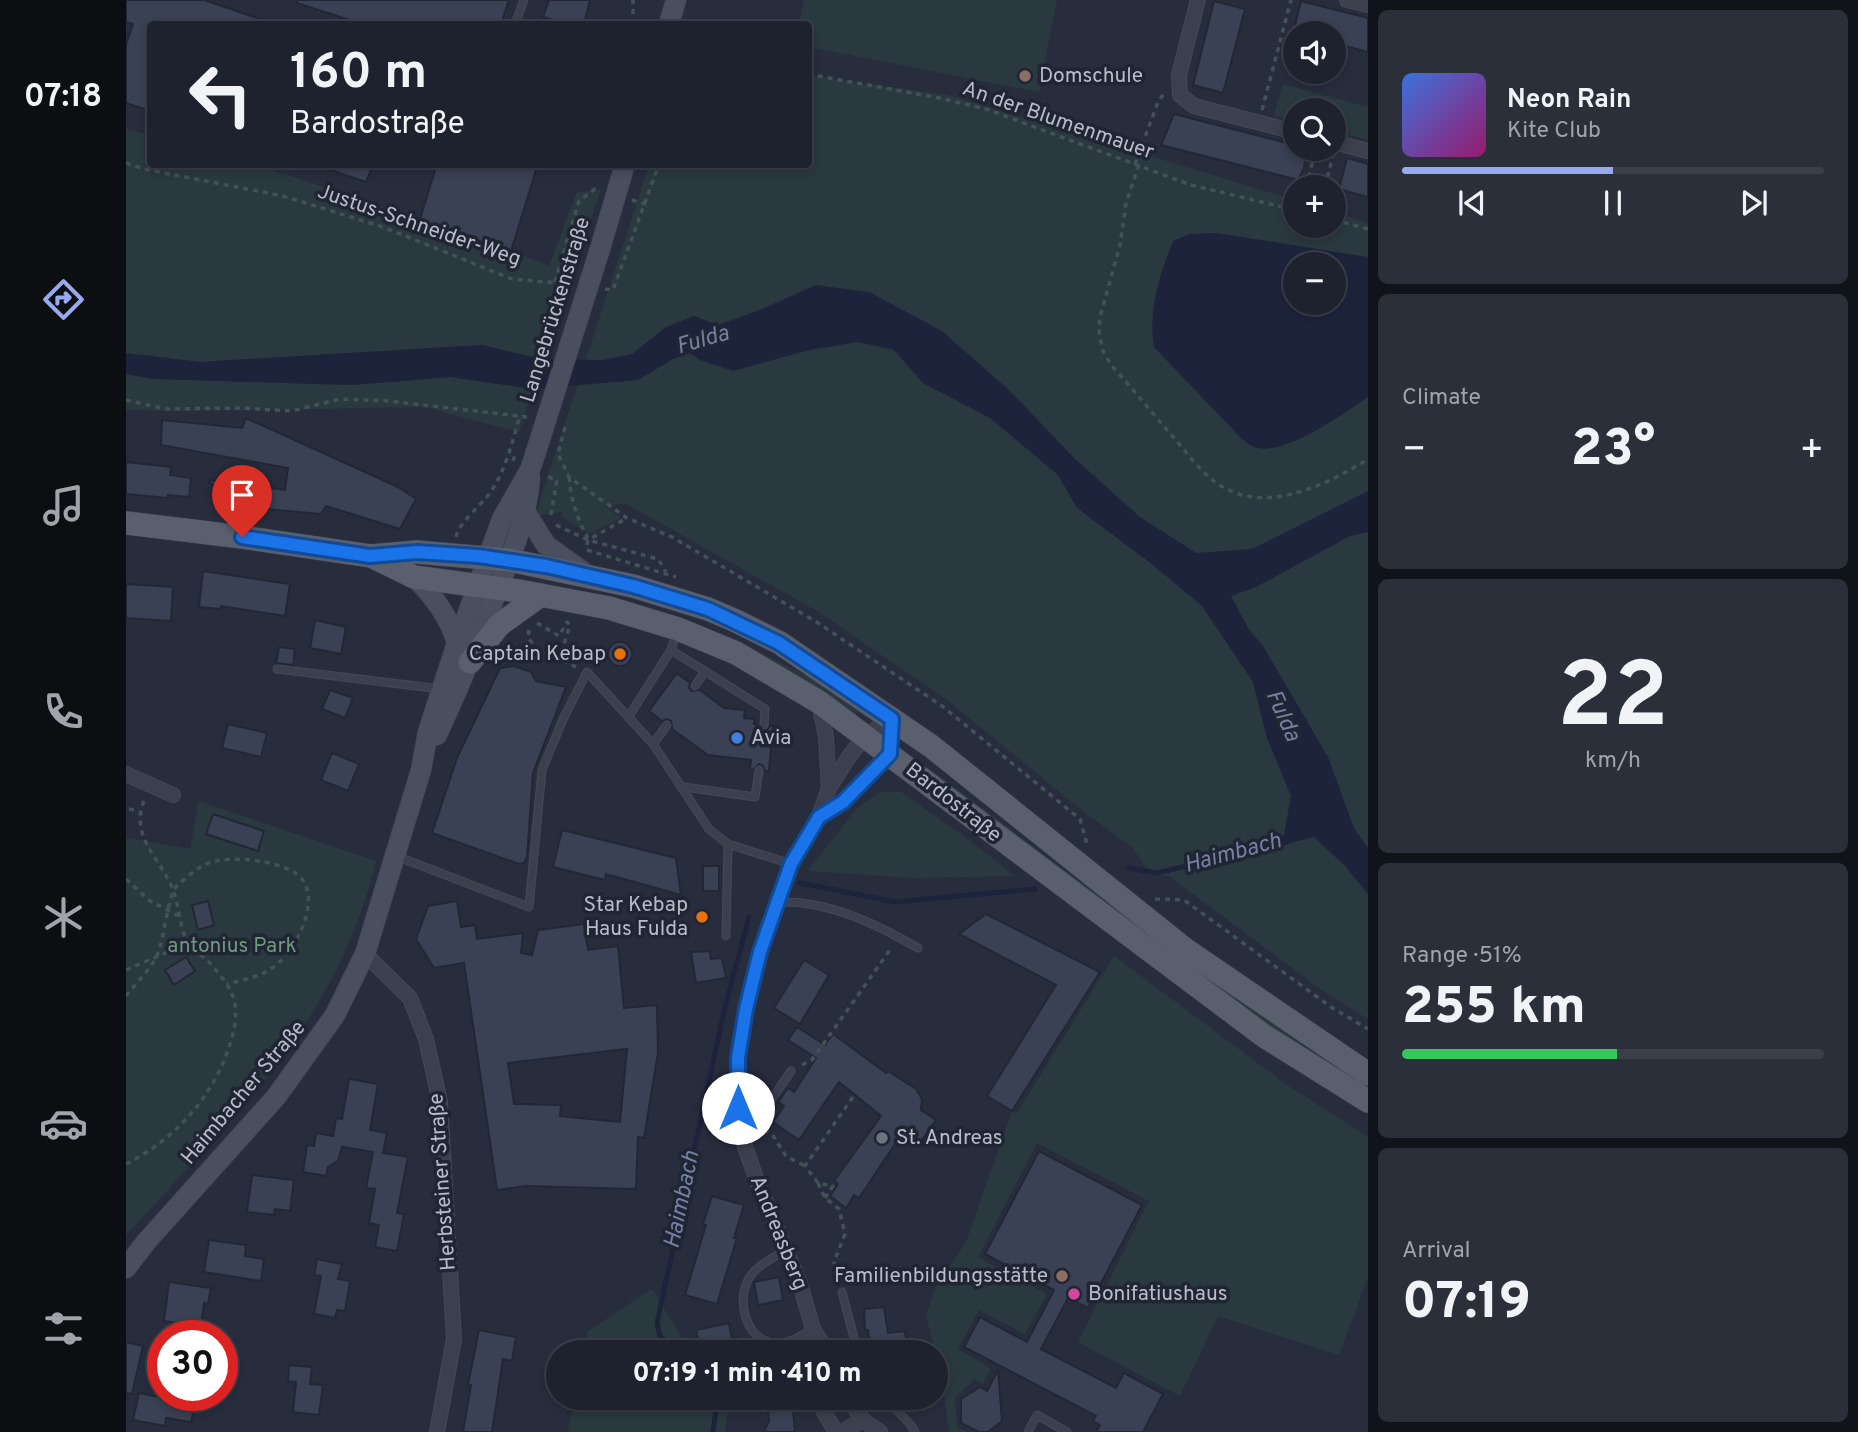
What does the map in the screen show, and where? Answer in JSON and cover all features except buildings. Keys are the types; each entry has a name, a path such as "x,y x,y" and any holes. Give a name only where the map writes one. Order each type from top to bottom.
{"main road":[{"path":"670,21 676,0"},
{"name":"Langebrückenstraße","path":"499,558 526,513 624,168"},
{"name":"Langebrückenstraße","path":"499,558 502,519 537,467"},
{"path":"526,513 546,545 586,575"},
{"path":"126,523 370,556"},
{"name":"Bardostraße","path":"370,556 417,552 499,558 586,575 679,599 736,621 779,643 892,719 1016,811 1186,950 1368,1074"},
{"name":"Bardostraße","path":"370,556 414,577 541,595 609,608 675,640 736,653 819,702 1264,1036 1368,1101"},
{"path":"488,587 499,558"},
{"path":"414,577 429,591 444,612 457,643"},
{"name":"Haimbacher Straße","path":"126,1268 295,1073 335,1015 365,954 421,770 428,732 457,643 488,587"},
{"name":"Haimbacher Straße","path":"421,770 470,662 488,587"},
{"path":"470,662 499,625 541,595"}],"street":[{"path":"1198,0 1179,75 1180,95 1194,106 1283,129"},
{"path":"1347,0 1368,5"},
{"path":"1346,145 1368,151"},
{"name":"Andreasberg","path":"819,702 826,737 829,788"},
{"path":"890,754 892,719"},
{"name":"Andreasberg","path":"820,1340 813,1329 800,1284 743,1141 738,1108 738,1058 748,998 760,952 791,864 819,817 829,788 865,736 892,719"},
{"name":"Andreasberg","path":"819,817 843,802 890,754"},
{"path":"126,774 173,795"},
{"name":"Herbsteiner Straße","path":"365,954 410,999 426,1039 440,1101 454,1339 437,1432"},
{"name":"Andreasberg","path":"812,1340 813,1329"},
{"path":"824,1410 836,1432"},
{"path":"842,1432 870,1428 857,1410"}],"lane":[{"path":"515,21 524,0"},
{"path":"629,716 675,640 705,671 765,709 764,725"},
{"path":"277,669 442,689"},
{"path":"695,686 705,671"},
{"path":"395,856 529,907 542,770 564,717 587,672 653,744 684,787 709,829 728,844 791,864"},
{"path":"653,744 667,725"},
{"path":"684,787 755,797 760,770"},
{"path":"726,936 728,844"},
{"path":"778,902 788,901 838,911 884,928 918,948"},
{"path":"743,1141 749,1124 754,1125 791,1071"},
{"path":"786,1249 758,1267 748,1280 742,1301 743,1312 756,1333 764,1340 775,1343 790,1341 813,1329"},
{"path":"842,1292 855,1340"},
{"path":"897,1410 915,1432"},
{"path":"1028,1432 1037,1415 1067,1432"}],"path":[{"path":"633,0 633,21"},
{"path":"1258,122 1291,0"},
{"name":"An der Blumenmauer","path":"812,75 986,109 1191,185 1283,208"},
{"path":"1179,85 1167,89 1162,95 1125,203 1120,245 1100,317 1102,349 1111,365 1202,470 1231,491 1265,497 1290,494 1330,480 1368,459"},
{"name":"Justus-Schneider-Weg","path":"126,163 144,169 283,196 383,227 512,279 578,285"},
{"path":"601,288 613,290 658,168"},
{"path":"555,282 579,201 603,183"},
{"path":"632,200 646,204"},
{"path":"1346,223 1368,229"},
{"path":"126,400 166,409 243,408 292,411 340,399 389,401 531,418"},
{"path":"455,536 458,528 467,522 490,493 510,449 520,415"},
{"path":"554,424 565,427 558,454 569,477 570,492 588,543"},
{"path":"537,467 557,480 551,514 556,526 588,543 658,559 666,572 576,547"},
{"path":"569,477 627,518 672,537 815,621 942,706 1080,819 1088,849"},
{"path":"588,543 627,518"},
{"path":"559,660 570,625 567,622 559,636 537,622 527,633 536,647 559,660 587,672"},
{"path":"126,1164 151,1149 201,1103 225,1060 235,1023 234,1000 227,984 188,943 173,889 142,833 139,811 150,785"},
{"path":"129,809 139,811"},
{"path":"126,996 158,955 173,889 206,864 221,860 255,860 289,870 303,880 309,900 306,919 288,953 274,967 259,976 227,984"},
{"path":"126,879 150,901 181,917"},
{"path":"1153,899 1184,900 1331,1007 1368,1029"},
{"path":"791,1071 812,1060 899,937"},
{"path":"126,970 188,943"},
{"path":"805,1166 855,1094"},
{"path":"761,1129 772,1134 786,1156 805,1166 825,1198 839,1209 845,1234 834,1262 835,1267"},
{"path":"818,1183 833,1186 825,1198"}],"green space":[{"path":"804,0 1057,0 1039,92 812,48 812,21 800,21"},
{"path":"812,76 948,95 1283,196 1283,238 1346,238 1346,216 1368,223 1368,1019 1323,991 1169,876 1151,875 1133,848 1084,812 946,699 817,611 625,503 605,506 621,518 589,534 562,517 561,512 535,516 648,168 812,168"},
{"path":"1283,84 1335,98 1283,98 1283,118 1274,115"},
{"path":"1346,101 1368,107 1368,140 1346,134"},
{"path":"126,129 147,134 147,168 267,168 549,266 577,192 601,190 541,359 482,345 200,362 126,353"},
{"path":"126,374 153,379 352,385 451,377 533,389 519,432 424,407 126,410"},
{"path":"582,591 669,614 728,636 821,683 859,711 854,717 582,594"},
{"path":"918,760 1204,974 1368,1086 1368,1092 1223,996 916,763"},
{"path":"880,792 901,792 1015,876 913,878 808,871 857,808"},
{"name":"antonius Park","path":"199,801 376,861 359,918 336,970 308,1019 242,1108 126,1235 126,838 190,849"},
{"path":"1114,956 1284,1083 1368,1137 1368,1277 1339,1355 1218,1316 1180,1396 1078,1342 1149,1201 1037,1143 978,1257 1047,1294 1025,1334 979,1310 958,1349 991,1368 983,1384 975,1379 955,1398 957,1427 967,1432 949,1432 946,1410 948,1340 932,1340 926,1315 936,1287 966,1242 1012,1111 1017,1113"},
{"path":"652,1289 683,1340 586,1340 588,1331"},
{"path":"573,1410 728,1411 725,1432 568,1432"}],"water":[{"path":"1216,233 1336,252 1283,252 1283,315 1346,315 1346,254 1368,257 1368,397 1315,431 1283,445 1257,448 1242,439 1154,347 1152,320 1156,293 1173,241 1190,234"},
{"name":"Fulda","path":"816,285 869,292 942,331 1010,391 1074,458 1140,517 1196,553 1252,549 1368,491 1368,532 1350,536 1256,587 1231,596 1249,630 1263,646 1328,757 1354,828 1368,848 1368,894 1345,866 1314,837 1282,845 1291,796 1267,738 1253,682 1202,606 1077,508 1058,475 990,418 923,383 894,350 858,342 809,350 733,371 700,360 690,353 673,359 638,380 533,389 451,377 352,385 153,379 126,374 126,353 200,362 482,345 541,359 603,360 632,354 666,327 694,316 718,325"}],"waterway":[{"name":"Haimbach","path":"1129,868 1157,873 1286,842"},
{"name":"Haimbach","path":"800,883 895,902 1035,889"},
{"name":"Haimbach","path":"664,1340 660,1336 657,1323 725,1007 749,917"},
{"name":"Haimbach","path":"713,1432 716,1410"}],"place":[{"name":"Domschule","path":"1025,76"},
{"name":"Captain Kebap","path":"620,654"},
{"name":"Avia","path":"737,738"},
{"name":"Star Kebap Haus Fulda","path":"702,917"},
{"name":"St. Andreas","path":"882,1138"},
{"name":"Familienbildungsstätte","path":"1062,1276"},
{"name":"Bonifatiushaus","path":"1074,1294"}],"route":[{"path":"242,537 370,556 417,552 478,556 546,566 633,586 708,609 779,643 892,719 890,754 843,802 819,817 791,864 760,952 746,1009 738,1058 738,1108"}]}
